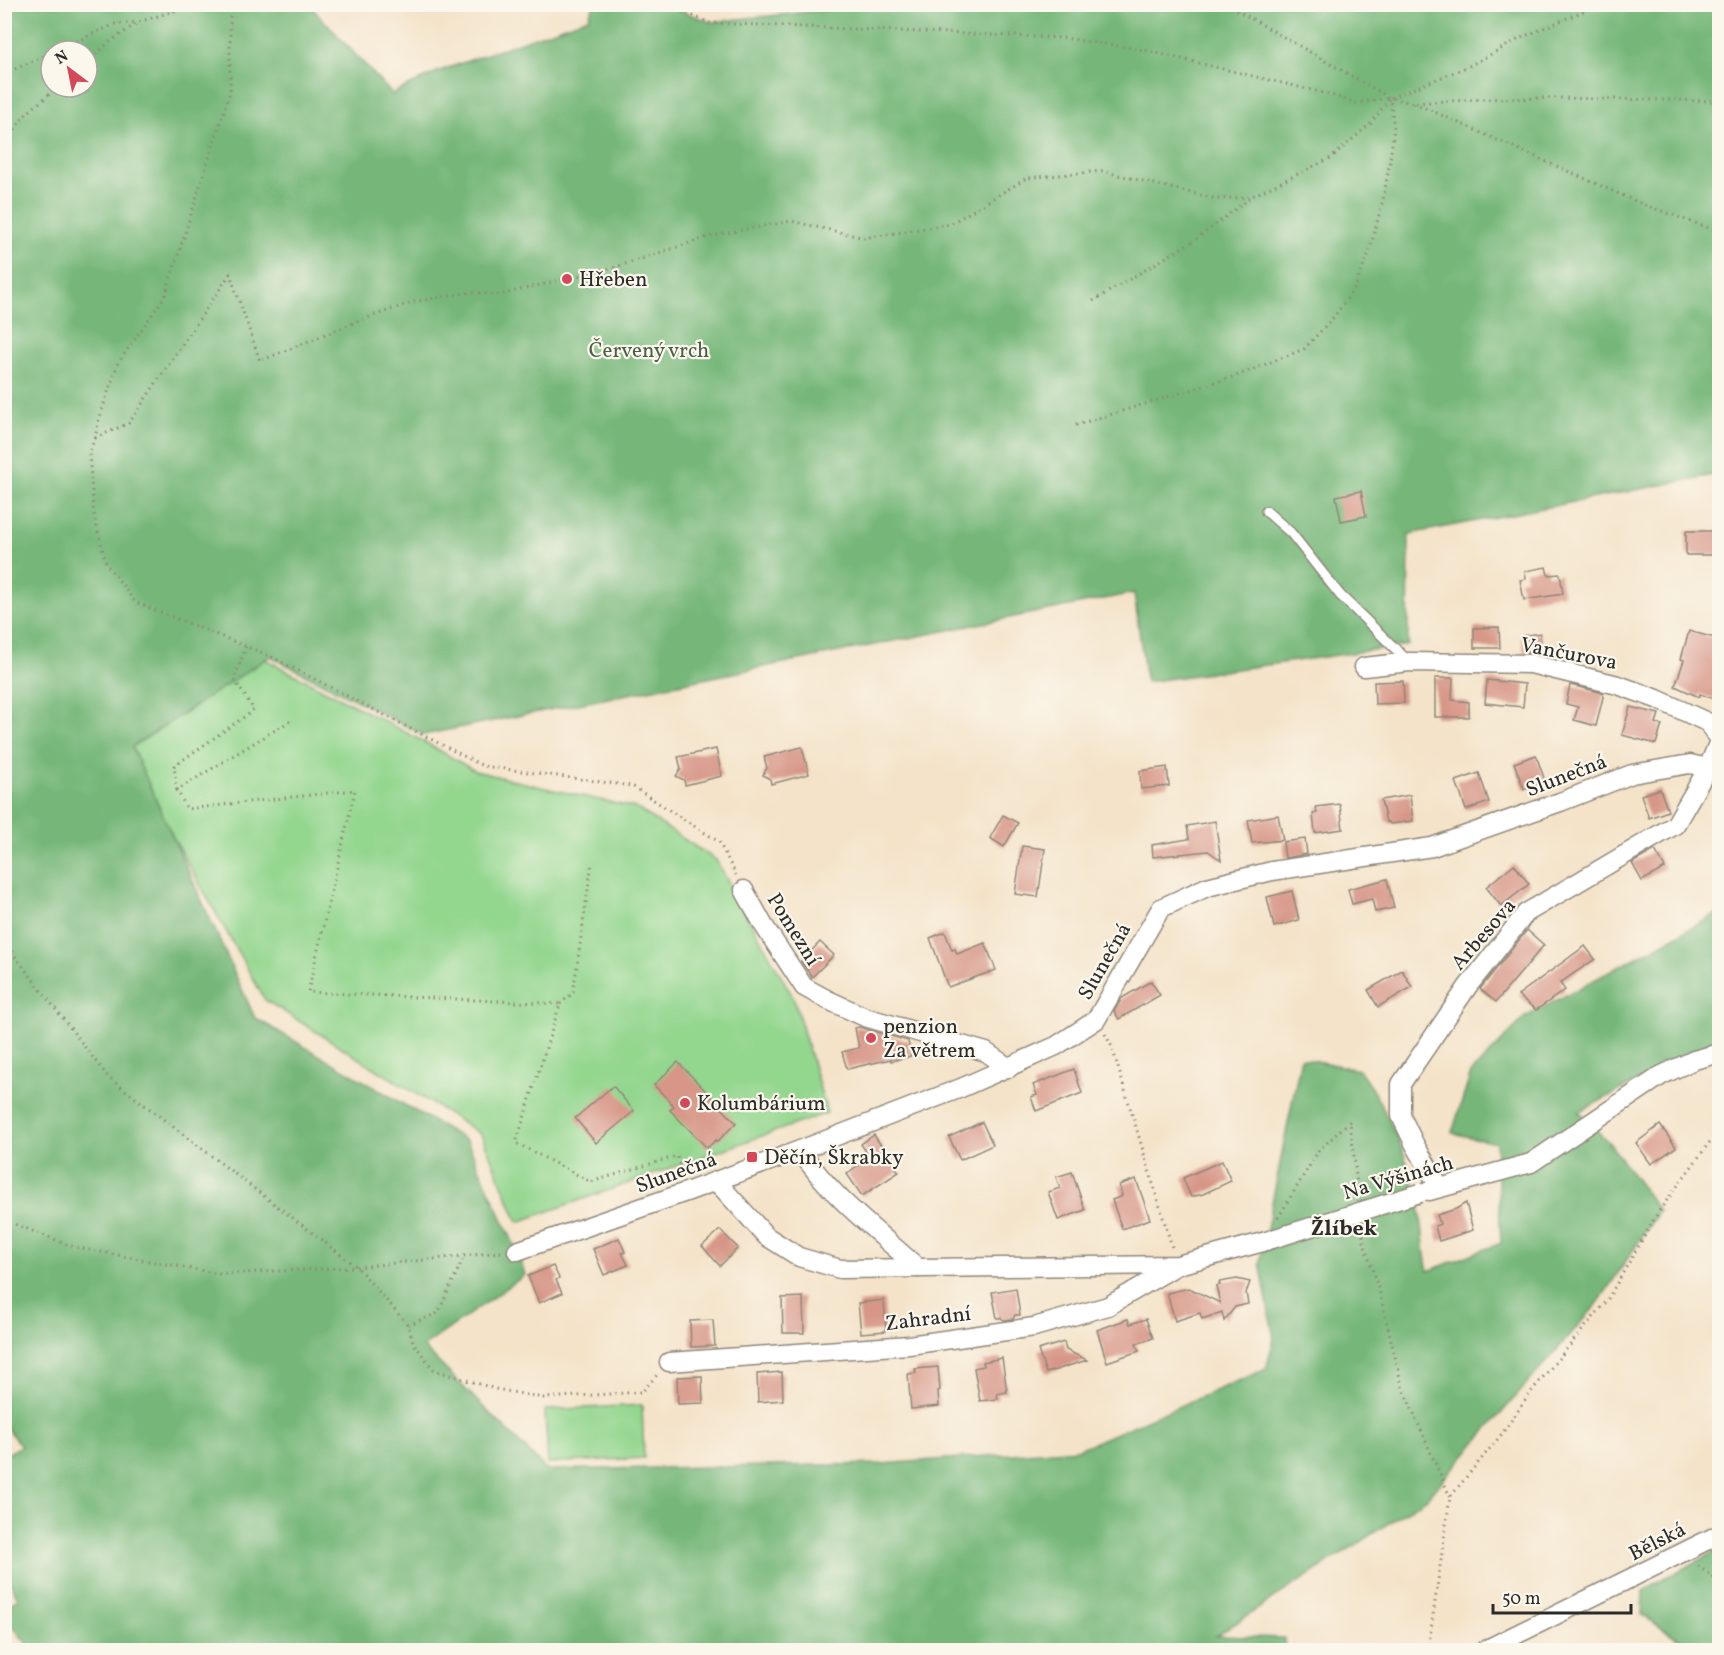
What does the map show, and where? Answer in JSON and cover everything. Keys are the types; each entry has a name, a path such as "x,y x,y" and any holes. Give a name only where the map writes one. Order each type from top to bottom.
{"street":[{"name":"Vančurova","path":"1364,667 1410,662 1532,664 1618,685 1658,699 1709,723 1719,741 1708,768"},
{"name":"Slunečná","path":"517,1251 800,1150 1009,1068 1056,1046 1096,1020 1161,908 1207,887 1272,871 1432,847 1632,774 1690,764 1708,768"},
{"name":"Arbesova","path":"1440,1188 1401,1116 1401,1084 1468,986 1526,913 1675,825 1708,768"},
{"name":"Pomezní","path":"744,890 764,926 804,987 865,1017 986,1052 1009,1068"},
{"name":"Na Výšinách","path":"716,1181 766,1236 799,1257 840,1269 1178,1265 1263,1242 1420,1193 1531,1163 1662,1075 1694,1060 1719,1053"},
{"path":"800,1150 813,1169 850,1207 918,1268"},
{"name":"Zahradní","path":"669,1362 909,1345 1034,1327 1108,1306 1178,1265"},
{"name":"Bělská","path":"1485,1650 1719,1534"}],"lane":[{"path":"1266,511 1291,532 1340,595 1410,662"}],"path":[{"path":"99,52 140,22 190,4"},
{"path":"230,4 230,92 165,297 118,363 89,453 94,516 106,563 135,602 270,656 483,766 632,786 720,842 744,890"},
{"path":"665,4 711,22 1064,38 1144,50 1332,95 1356,103 1390,98 1469,66 1525,36 1600,4"},
{"path":"1226,4 1390,98 1413,103 1642,204 1719,232"},
{"path":"82,39 115,24 140,22"},
{"path":"4,74 39,58"},
{"path":"1093,301 1196,240 1250,197 1331,158 1370,124 1390,98"},
{"path":"1076,425 1236,376 1304,349 1332,319 1355,288 1369,252 1383,200 1390,161 1394,128 1390,98"},
{"path":"1413,103 1556,98 1719,101"},
{"path":"4,144 27,113 44,99"},
{"path":"95,438 129,423 230,274 260,361 358,321 413,302 471,292 499,295 619,266 711,236 792,221 865,238 950,224 1027,178 1102,171 1216,199 1250,197"},
{"path":"246,646 234,679 254,710 174,766 177,790 187,809 355,790 308,992 560,1004"},
{"path":"177,790 290,721"},
{"path":"592,862 573,993 560,1004 516,1143 591,1182 677,1156 689,1191"},
{"path":"4,942 108,1077 357,1267 408,1325 414,1344 434,1370 496,1389 544,1398 642,1392 669,1362"},
{"path":"1096,1020 1112,1047 1178,1265"},
{"path":"1263,1242 1319,1150 1350,1121 1358,1194"},
{"path":"1428,1650 1450,1497 1501,1435 1534,1388 1606,1302 1659,1211 1719,1128"},
{"path":"4,1220 74,1247 220,1274 357,1267 517,1251"},
{"path":"1362,1226 1365,1247 1379,1290 1402,1386 1450,1497"},
{"path":"408,1325 438,1313 464,1256"},
{"path":"1682,1554 1719,1582"}],"green space":[{"name":"Červený vrch","path":"881,4 1719,5 1719,474 1409,534 1408,645 1146,682 1134,593 423,735 270,656 132,747 255,1018 467,1141 517,1251 525,1275 423,1347 547,1470 882,1464 1079,1449 1266,1369 1274,1339 1260,1263 1301,1058 1359,1070 1370,1086 1397,1138 1416,1193 1428,1271 1501,1243 1496,1143 1452,1133 1471,1073 1525,1017 1719,913 1719,1038 1579,1112 1611,1145 1659,1211 1598,1303 1427,1498 1216,1636 1284,1638 1285,1650 32,1650 5,1617 5,1607 18,1599 5,1571 5,1455 21,1446 4,1425 5,5 313,5 314,10 392,94 437,72 588,18 594,5 665,5 711,22"},
{"path":"265,659 475,771 636,808 716,860 794,999 827,1113 518,1222 481,1134 265,1000 164,821 132,747"},
{"path":"642,1405 644,1458 548,1463 545,1410"},
{"path":"1719,1550 1719,1650 1696,1650 1642,1615 1643,1592 1657,1582"}],"building":[{"path":"1361,491 1366,516 1341,521 1336,496"},
{"path":"1686,531 1719,531 1719,555 1686,555"},
{"path":"1546,567 1548,575 1560,574 1563,594 1524,600 1520,580 1526,579 1525,571"},
{"path":"1499,627 1500,648 1474,648 1474,628"},
{"path":"1689,631 1719,639 1719,701 1700,694 1699,697 1675,686 1684,660 1681,659"},
{"path":"1540,633 1542,652 1524,653 1521,636"},
{"path":"1435,678 1453,678 1452,700 1469,702 1469,717 1435,717"},
{"path":"1487,680 1525,684 1523,707 1485,703"},
{"path":"1403,681 1404,703 1375,704 1374,682"},
{"path":"1570,685 1604,693 1596,726 1574,720 1578,707 1566,704"},
{"path":"1630,707 1659,714 1656,723 1662,725 1656,744 1622,735"},
{"path":"802,747 809,774 771,784 770,779 763,775 767,768 764,757"},
{"path":"716,749 722,776 685,785 684,780 676,776 681,769 678,757"},
{"path":"1536,755 1545,781 1524,789 1514,763"},
{"path":"1167,767 1169,786 1141,789 1140,771"},
{"path":"1479,773 1489,802 1466,810 1456,781"},
{"path":"1660,789 1668,811 1649,818 1641,795"},
{"path":"1410,795 1413,821 1390,824 1386,822 1381,800"},
{"path":"1340,804 1343,829 1315,833 1313,814 1317,813 1316,807"},
{"path":"1003,815 1018,823 1004,847 990,838"},
{"path":"1278,815 1283,840 1252,843 1248,820"},
{"path":"1215,821 1221,860 1208,851 1153,857 1152,845 1189,839 1187,826"},
{"path":"1305,839 1307,854 1285,858 1283,842"},
{"path":"1022,846 1045,849 1038,897 1015,894"},
{"path":"1655,850 1665,868 1642,881 1632,863"},
{"path":"1514,864 1529,884 1501,906 1486,887"},
{"path":"1387,879 1394,908 1375,912 1372,899 1352,904 1348,889"},
{"path":"1292,891 1299,920 1274,927 1267,897"},
{"path":"1527,930 1544,945 1496,1002 1480,989"},
{"path":"945,932 952,950 955,949 957,954 985,943 996,970 948,987 930,938"},
{"path":"820,942 834,955 812,977 801,961"},
{"path":"1585,946 1595,959 1560,983 1565,990 1536,1010 1518,995"},
{"path":"1402,970 1412,987 1378,1007 1368,990"},
{"path":"1151,981 1160,995 1119,1019 1114,1011 1122,998"},
{"name":"penzion Za větrem","path":"859,1027 908,1041 911,1056 847,1069 842,1052 859,1048 855,1028"},
{"name":"Kolumbárium","path":"678,1062 736,1123 717,1142 716,1140 707,1148 670,1110 674,1106 654,1085"},
{"path":"1074,1069 1082,1093 1036,1111 1031,1097 1037,1095 1033,1085"},
{"path":"613,1086 634,1111 596,1143 575,1118"},
{"path":"982,1122 993,1145 960,1160 949,1137"},
{"path":"1660,1125 1676,1147 1651,1164 1636,1143"},
{"path":"874,1135 899,1172 862,1196 847,1174 870,1158 861,1144"},
{"path":"1222,1161 1231,1181 1191,1197 1183,1178"},
{"path":"1072,1172 1085,1210 1058,1220 1048,1192 1060,1188 1056,1177"},
{"path":"1136,1179 1150,1219 1122,1229 1112,1200 1122,1196 1119,1185"},
{"path":"1466,1203 1473,1230 1439,1241 1435,1226 1440,1224 1437,1215"},
{"path":"720,1230 738,1248 720,1266 702,1246"},
{"path":"619,1238 625,1252 622,1253 628,1265 604,1275 593,1249"},
{"path":"553,1266 559,1278 556,1280 562,1293 539,1303 528,1276"},
{"path":"1237,1279 1250,1282 1246,1293 1248,1304 1235,1307 1224,1321 1222,1312 1202,1319 1200,1313 1175,1321 1167,1293 1189,1288 1220,1303 1216,1286 1220,1285 1219,1282"},
{"path":"1016,1288 1020,1315 1015,1315 1013,1319 997,1318 992,1292"},
{"path":"803,1297 804,1333 783,1333 782,1298"},
{"path":"884,1300 886,1331 861,1333 858,1303"},
{"path":"1128,1319 1130,1324 1146,1319 1153,1338 1136,1344 1139,1351 1107,1362 1097,1330"},
{"path":"713,1320 715,1346 691,1347 690,1321"},
{"path":"1064,1342 1066,1350 1087,1360 1046,1373 1038,1350"},
{"path":"1002,1358 1007,1392 997,1394 998,1399 980,1401 974,1368 984,1366 983,1362"},
{"path":"938,1367 939,1406 911,1409 908,1374 916,1373 915,1369"},
{"path":"782,1372 783,1400 758,1402 757,1374"},
{"path":"702,1376 703,1403 678,1404 677,1377"}],"place":[{"name":"Hřeben","path":"567,279"},
{"name":"penzion Za větrem","path":"871,1038"},
{"name":"Kolumbárium","path":"685,1103"},
{"name":"Děčín, Škrabky","path":"752,1157"}],"district":[{"name":"Žlíbek","path":"1344,1227"}]}
